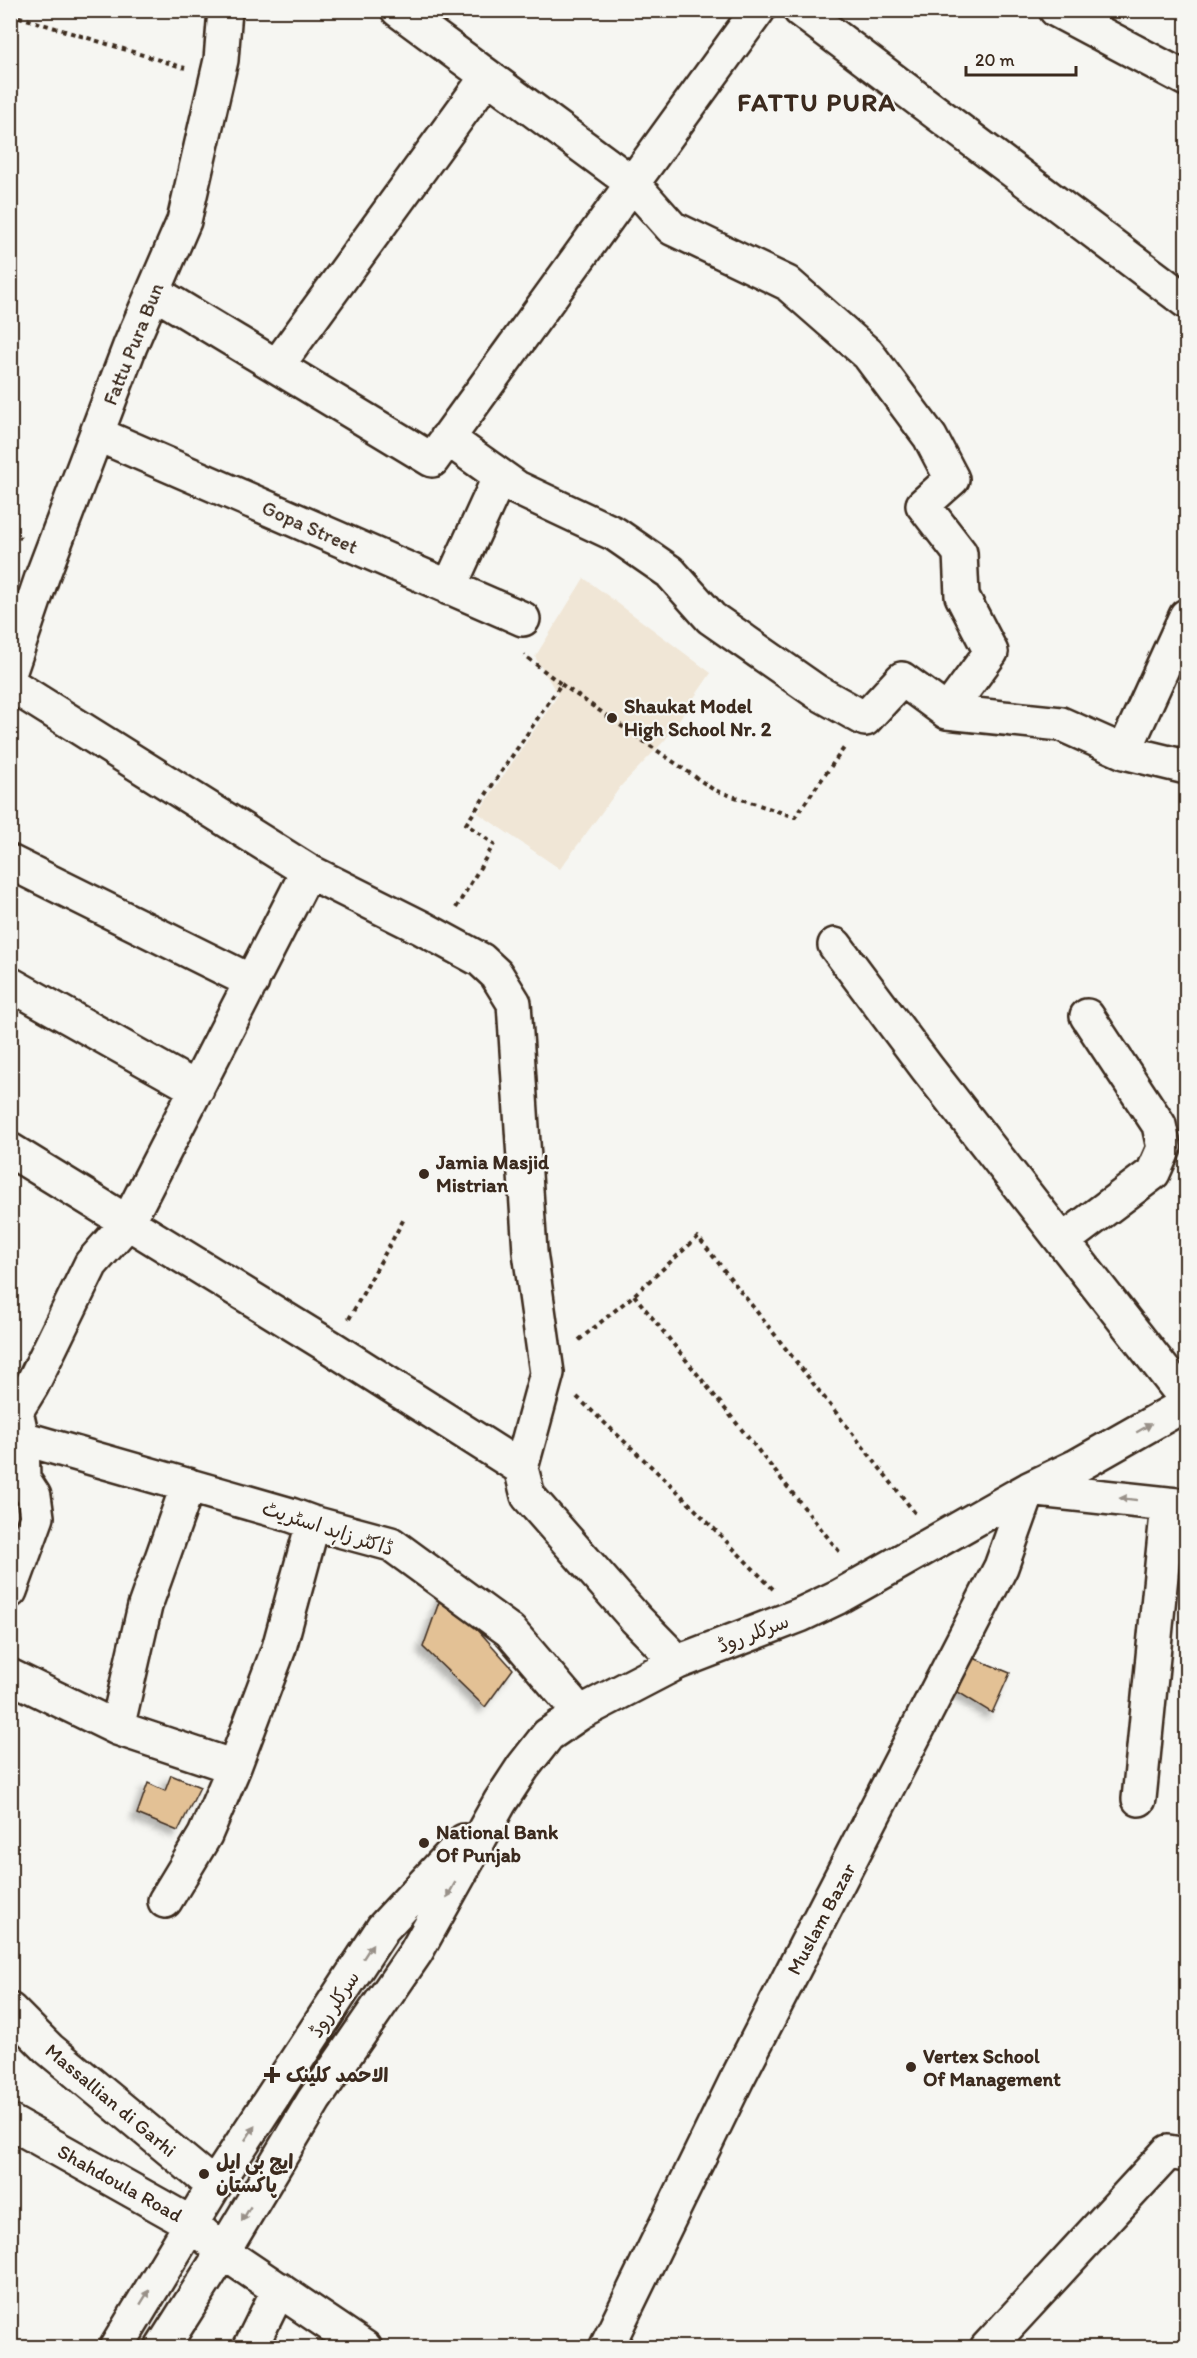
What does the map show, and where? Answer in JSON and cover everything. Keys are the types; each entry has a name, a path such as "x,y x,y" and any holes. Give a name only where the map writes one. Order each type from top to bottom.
{"street":[{"name":"Fattu Pura Bun","path":"10,671 42,577 97,434 184,221 221,60 225,10"},
{"path":"398,10 632,183 672,228 787,283 868,354 930,437 952,479 923,504 960,553 962,596 991,652 947,712"},
{"path":"154,292 432,460 758,10"},
{"path":"800,10 1186,301"},
{"path":"1056,10 1186,79"},
{"path":"277,366 487,77"},
{"name":"Gopa Street","path":"97,434 523,619"},
{"path":"447,438 518,488 615,534 670,572 711,618 817,692 865,719 902,679 947,712 1061,724 1124,752 1186,767"},
{"path":"449,588 500,476"},
{"path":"1124,752 1186,616"},
{"path":"10,684 308,871 481,960 496,974 514,1003 530,1252 547,1373 520,1468 528,1496 636,1619 678,1662"},
{"path":"10,862 252,982"},
{"path":"10,1591 37,1517 34,1496 23,1479 22,1438 16,1411 32,1385 91,1264 128,1221 308,871"},
{"path":"835,945 927,1068 1064,1240 1186,1399"},
{"path":"10,984 196,1089"},
{"path":"1064,1240 1154,1173 1164,1148 1159,1125 1088,1016"},
{"path":"10,1150 332,1348 520,1468"},
{"name":"سرکلر روڈ","path":"162,2348 223,2252 314,2100 416,1952 522,1767 548,1735 580,1713 678,1662 800,1615 864,1583 1029,1489 1075,1467 1186,1404"},
{"name":"ڈاکٹر زاہد اسٹریٹ","path":"22,1438 392,1544 510,1631 580,1713"},
{"path":"117,1728 145,1606 188,1485"},
{"path":"1029,1489 1177,1505 1139,1799"},
{"name":"Muslam Bazar","path":"606,2348 737,2079 1001,1567 1029,1489"},
{"path":"165,1901 205,1835 234,1767 279,1648 313,1523"},
{"path":"10,1676 117,1728 234,1767"},
{"name":"سرکلر روڈ","path":"116,2348 214,2186 383,1928 500,1802"},
{"name":"Massallian di Garhi","path":"10,2010 49,2049 214,2186"},
{"name":"Shahdoula Road","path":"10,2122 192,2224 223,2252 365,2348"},
{"path":"987,2348 1168,2152 1186,2155"},
{"path":"250,2348 279,2289"}],"path":[{"path":"10,14 217,78"},
{"path":"523,619 510,643 561,684 714,790 795,817 865,719"},
{"path":"439,937 494,844 466,824 561,684"},
{"path":"332,1348 405,1217"},
{"path":"574,1344 634,1295 698,1237 938,1542"},
{"path":"634,1295 864,1583"},
{"path":"547,1373 559,1380 673,1487 800,1615"}],"shaded area":[{"name":"Shaukat Model High School Nr. 2","path":"584,578 711,673 665,740 621,786 560,869 478,813 558,695 535,657"}],"building":[{"path":"443,1591 513,1669 485,1707 423,1647"},
{"path":"971,1657 1010,1673 992,1713 958,1692"},
{"path":"171,1775 200,1787 178,1831 137,1814 148,1783 165,1791"}],"place":[{"name":"Shaukat Model High School Nr. 2","path":"612,718"},
{"name":"Jamia Masjid Mistrian","path":"424,1174"},
{"name":"National Bank Of Punjab","path":"424,1843"},
{"name":"Vertex School Of Management","path":"911,2067"},
{"name":"الاحمد کلینک","path":"272,2075"},
{"name":"ایچ بی ایل پاکستان","path":"204,2174"}],"district":[{"name":"FATTU PURA","path":"817,102"}]}
